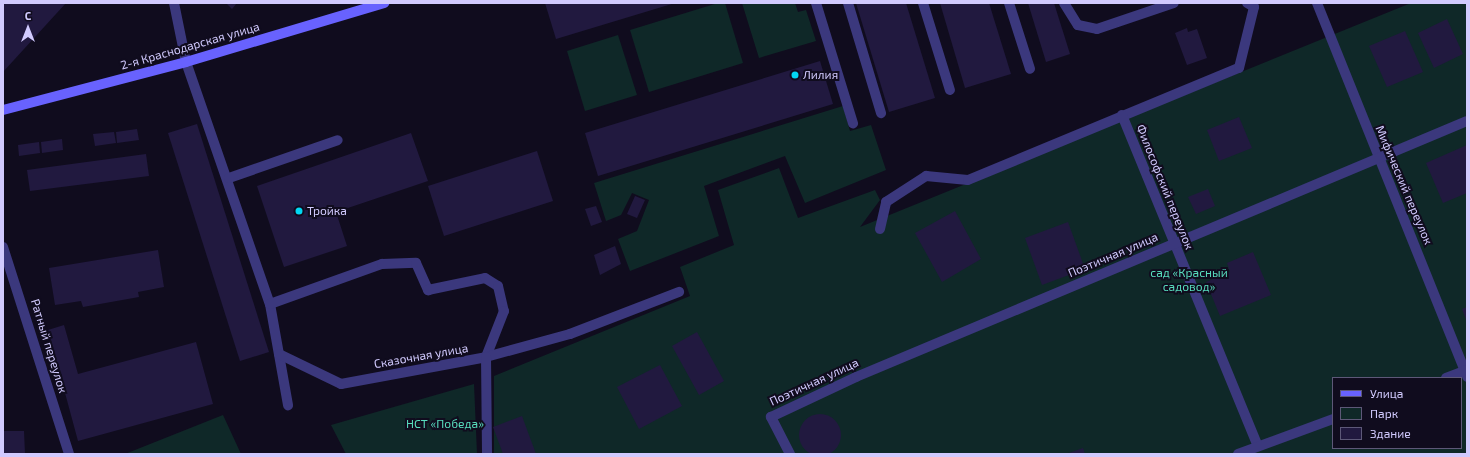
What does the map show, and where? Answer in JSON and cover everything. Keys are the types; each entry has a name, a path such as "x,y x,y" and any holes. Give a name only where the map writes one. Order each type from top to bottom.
{"street":[{"path":"174,3 186,62 229,178 270,304 288,404"},
{"name":"2-я Краснодарская улица","path":"3,110 186,62 384,3"},
{"path":"816,3 852,123"},
{"path":"848,3 881,113"},
{"path":"923,3 950,90"},
{"path":"1009,3 1030,69"},
{"path":"1064,3 1078,25 1097,29 1174,3"},
{"path":"880,229 886,202 926,176 968,180 1122,115 1239,68 1254,8 1247,3"},
{"name":"Мифический переулок","path":"1317,3 1377,158 1466,373"},
{"name":"Философский переулок","path":"1122,115 1173,243 1258,446"},
{"name":"Поэтичная улица","path":"790,454 771,417 856,377 1467,121"},
{"path":"229,178 338,140"},
{"name":"Ратный переулок","path":"3,247 69,454"},
{"path":"270,304 382,264 416,263 428,290 485,278 498,286 504,311 486,357 487,454"},
{"name":"Сказочная улица","path":"279,354 341,384 486,357 570,334 679,292"},
{"path":"1450,377 1466,373"},
{"path":"1238,454 1332,419"}],"green space":[{"path":"718,3 725,3 743,63 649,92 630,30"},
{"path":"742,3 795,3 798,12 806,10 816,41 759,58"},
{"name":"сад «Красный садовод»","path":"1411,3 1467,3 1467,454 494,454 494,376 690,296 680,267 734,245 718,190 779,168 798,218 875,190 880,200 860,227"},
{"path":"618,35 637,95 585,111 567,51"},
{"path":"843,106 850,131 871,125 886,170 805,203 785,156 704,186 719,236 630,271 618,239 637,231 649,200 632,193 621,215 606,221 594,183"},
{"name":"НСТ «Победа»","path":"474,384 477,454 346,454 331,425"},
{"path":"223,415 241,454 125,454"}],"building":[{"path":"3,3 66,3 3,72"},
{"path":"226,3 237,3 232,9"},
{"path":"545,3 675,3 556,39"},
{"path":"856,3 906,3 935,98 889,112"},
{"path":"940,3 989,3 1011,74 965,88"},
{"path":"1028,3 1054,3 1070,54 1046,62"},
{"path":"1447,19 1463,54 1434,68 1418,33"},
{"path":"1187,28 1188,32 1197,29 1207,58 1187,65 1175,33"},
{"path":"1405,31 1423,72 1387,87 1369,46"},
{"path":"820,61 833,104 598,176 585,133"},
{"path":"1239,117 1252,148 1219,161 1207,130"},
{"path":"197,124 269,352 240,361 168,133"},
{"path":"137,129 139,140 117,143 116,132"},
{"path":"114,132 116,143 95,146 93,134"},
{"path":"411,133 428,181 336,212 347,246 284,267 257,186"},
{"path":"62,139 63,150 42,153 41,142"},
{"path":"39,142 40,153 19,156 18,145"},
{"path":"1467,145 1467,193 1443,203 1426,163"},
{"path":"537,151 553,201 444,236 428,186"},
{"path":"146,154 149,176 30,191 27,170"},
{"path":"1208,189 1215,206 1196,214 1188,197"},
{"path":"635,196 645,200 637,218 627,214"},
{"path":"596,206 602,222 591,226 585,209"},
{"path":"955,211 981,259 942,282 915,233"},
{"path":"1068,222 1085,269 1042,285 1025,238"},
{"path":"615,246 621,264 600,275 594,255"},
{"path":"158,250 164,287 138,292 139,297 83,307 81,301 55,305 49,268"},
{"path":"1253,252 1271,295 1220,316 1206,282 1230,272 1227,263"},
{"path":"1467,307 1467,322 1462,309"},
{"path":"64,325 78,374 196,342 213,404 78,441 48,330"},
{"path":"697,332 724,381 699,395 672,346"},
{"path":"660,365 682,406 639,429 617,387"},
{"path":"816,414 824,414 832,417 838,423 841,435 838,447 832,453 824,456 816,456 808,453 802,447 799,439 799,431 802,423 808,417"},
{"path":"522,416 536,454 503,454 493,427"},
{"path":"3,431 24,431 25,454 3,454"},
{"path":"1083,448 1085,454 1066,454"}],"place":[{"name":"Лилия","path":"795,75"},
{"name":"Тройка","path":"299,211"}]}
